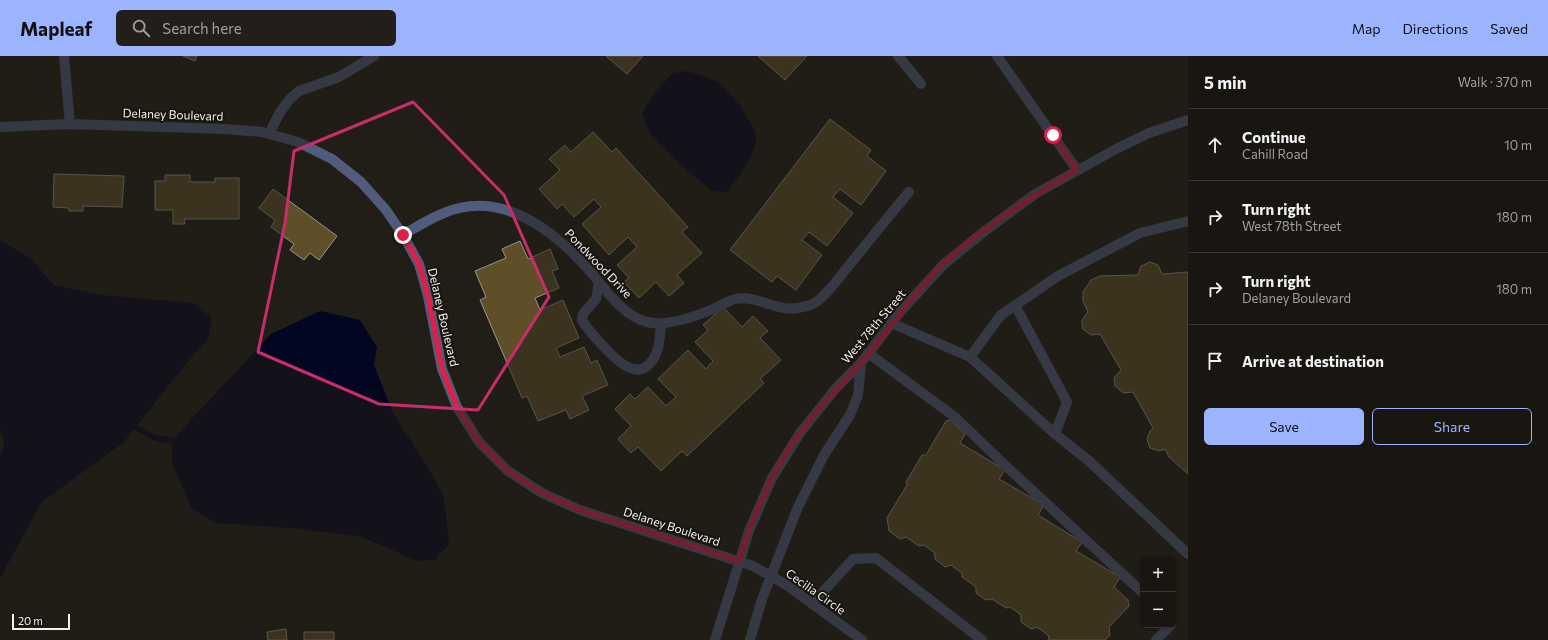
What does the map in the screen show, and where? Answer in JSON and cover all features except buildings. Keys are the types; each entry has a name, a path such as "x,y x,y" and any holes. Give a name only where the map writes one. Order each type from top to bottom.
{"street":[{"path":"64,56 70,124"},
{"path":"269,134 285,104 299,91 339,77 374,56"},
{"path":"898,56 921,84"},
{"path":"998,56 1077,170"},
{"name":"West 78th Street","path":"714,640 748,531 776,472 800,433 836,388 860,363 891,323 944,264 1035,194 1136,139 1188,120"},
{"name":"Delaney Boulevard","path":"0,127 70,124 225,129 269,134 298,142 332,159 361,182 386,210 403,235 419,264 428,296 442,369 457,407 479,442 508,471 542,493 580,510 753,566"},
{"name":"Pondwood Drive","path":"403,235 445,212 466,207 488,205 522,216 554,236 581,261 599,283 631,315 646,322 661,324 700,315 736,299 759,301 780,309 797,309 816,302 839,278 909,192"},
{"path":"970,357 1001,315 1058,276 1140,233 1188,221"},
{"path":"599,283 596,299 583,314 582,320 585,326 616,360 626,368 635,370 648,365 656,354 661,324"},
{"path":"1015,305 1067,402 1055,434"},
{"path":"891,323 970,357 1055,434 1088,460 1188,554"},
{"path":"868,353 955,417 1142,592"},
{"path":"750,640 771,576 798,506 824,455 850,415 858,395 860,363"},
{"path":"812,604 853,559 876,558 982,640"},
{"name":"Cecilia Circle","path":"753,566 771,576 862,640"},
{"path":"1156,640 1168,628"}],"highlighted area":[{"path":"413,102 504,195 549,297 478,410 379,404 258,352 285,223 294,151"}],"water":[{"path":"687,71 712,79 724,87 742,108 755,132 756,138 753,153 728,192 712,191 690,173 651,136 642,113 654,93 673,73"},
{"path":"0,240 31,259 54,285 102,295 194,303 212,318 208,339 185,365 124,442 42,502 0,578 0,455 4,443 0,431"},
{"path":"320,311 360,320 377,347 374,365 393,413 431,472 444,497 449,544 435,560 417,561 362,537 289,528 215,523 191,508 172,463 172,440 271,334"}],"waterway":[{"path":"130,424 155,438 178,442"}],"route":[{"path":"403,235 419,264 428,296 442,369 457,407 479,442 508,471 542,493 580,510 739,561 748,531 772,478 800,433 836,388 860,363 900,312 944,264 985,231 1035,194 1077,170 1053,135"}]}
